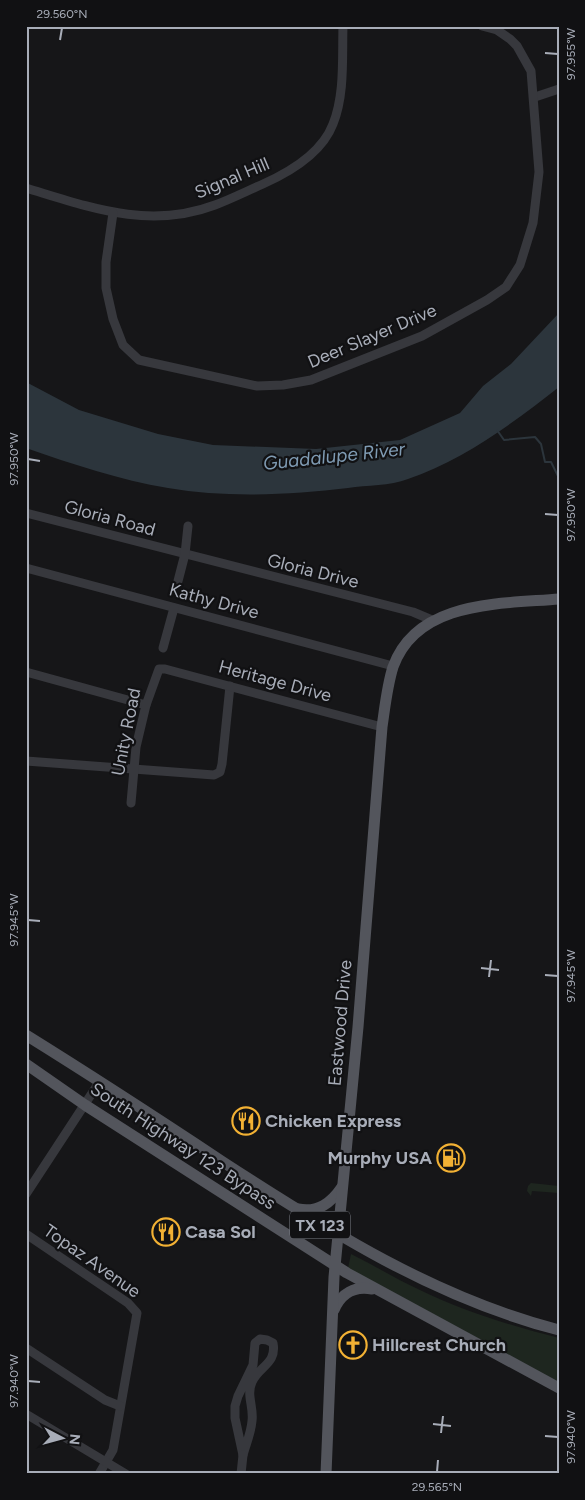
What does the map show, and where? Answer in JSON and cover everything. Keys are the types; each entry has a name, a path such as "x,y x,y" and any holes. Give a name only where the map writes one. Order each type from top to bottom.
{"main road":[{"path":"432,620 468,609 559,599"},
{"name":"Eastwood Drive","path":"326,1474 335,1265 382,727 394,666 398,655 414,635 432,620"},
{"name":"South Highway 123 Bypass","path":"26,1034 295,1209 389,1264 452,1294 518,1319 559,1330"},
{"name":"South Highway 123 Bypass","path":"26,1064 86,1105 335,1265 375,1289 559,1388"},
{"path":"295,1209 310,1210 322,1207 333,1199 343,1185"},
{"path":"332,1314 339,1300 348,1291 360,1288 375,1289"}],"street":[{"name":"Signal Hill","path":"26,188 113,213 158,216 214,206 275,179 304,161 322,143 332,126 338,111 341,89 343,26"},
{"name":"Deer Slayer Drive","path":"113,213 106,262 106,288 112,320 123,345 139,360 150,364 258,386 283,386 311,380 422,336 487,300 506,287 520,264 533,223 539,172 535,97 531,71 517,46 497,30 482,26"},
{"path":"535,97 559,89"},
{"name":"Gloria Road","path":"26,512 185,554"},
{"path":"178,581 185,554 188,526"},
{"name":"Gloria Drive","path":"185,554 413,612 432,620"},
{"name":"Kathy Drive","path":"26,568 394,666"},
{"path":"163,648 174,608"},
{"name":"Heritage Drive","path":"159,669 382,727"},
{"name":"Unity Road","path":"131,803 133,769 146,705 159,669"},
{"path":"26,672 146,705"},
{"path":"26,761 201,775 220,772 230,686"},
{"path":"26,1194 100,1081"},
{"name":"Topaz Avenue","path":"26,1234 128,1303 137,1313 113,1450 99,1474"},
{"path":"26,1348 105,1400 120,1406"},
{"path":"241,1474 243,1456 252,1420 249,1394 250,1379 238,1396 235,1406 235,1418 243,1456"},
{"path":"26,1414 126,1474"}],"shaded area":[{"path":"531,1183 559,1186 559,1193 532,1191 531,1196 527,1191"},
{"path":"351,1254 413,1287 455,1306 559,1338 559,1382 348,1268"}],"water":[{"name":"Guadalupe River","path":"559,313 559,387 506,427 468,451 429,471 401,481 304,492 212,493 168,488 132,481 78,466 26,448 26,382 79,410 158,434 213,445 316,449 400,440 460,413 483,386 511,364"}],"waterway":[{"path":"497,430 504,440 535,437 541,444 545,462 551,462 559,478"}],"place":[{"name":"Chicken Express","path":"246,1121"},
{"name":"Murphy USA","path":"451,1158"},
{"name":"Casa Sol","path":"166,1232"},
{"name":"Hillcrest Church","path":"353,1345"}]}
